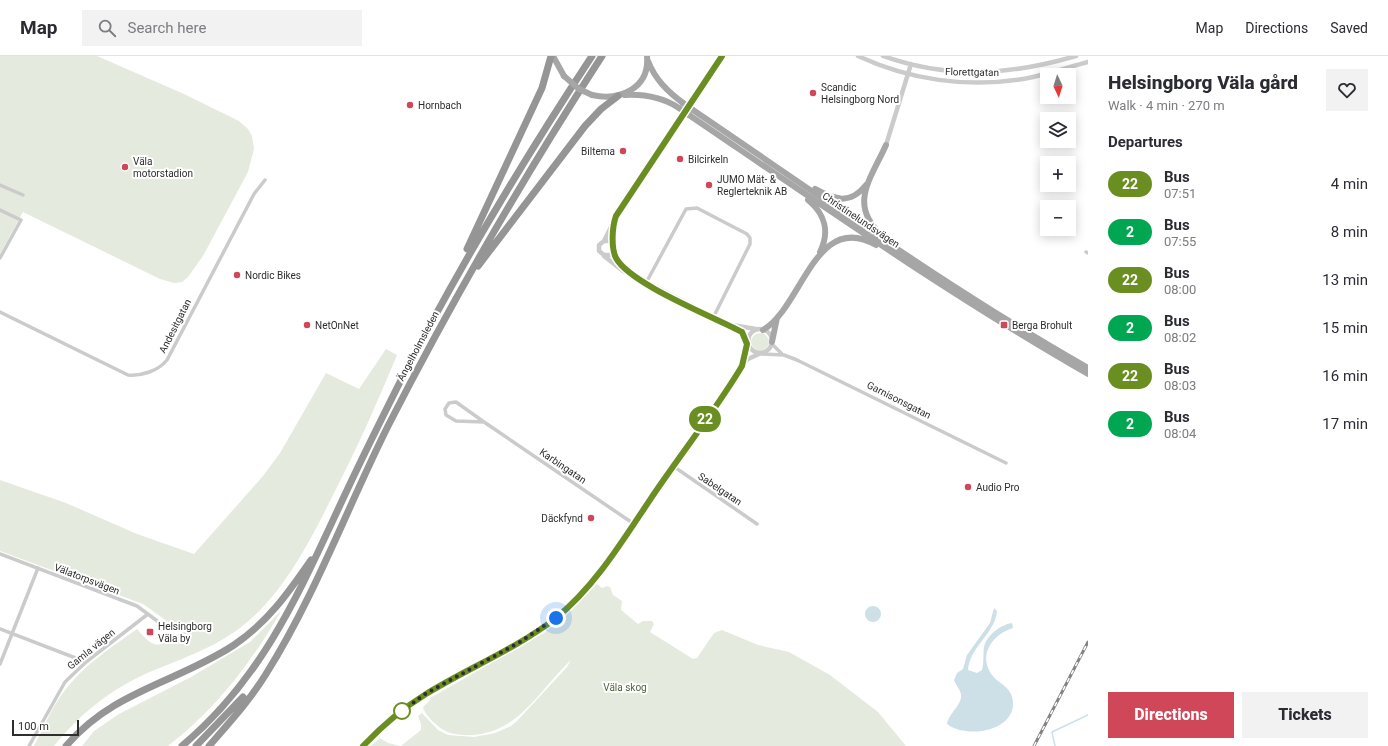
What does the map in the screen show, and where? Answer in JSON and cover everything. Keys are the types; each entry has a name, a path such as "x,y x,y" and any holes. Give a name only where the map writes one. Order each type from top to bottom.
{"highway":[{"path":"443,301 451,279 485,212 542,88 552,56"},
{"name":"Ängelholmsleden","path":"323,542 384,413 443,301 506,191 592,56"},
{"name":"Ängelholmsleden","path":"275,657 303,607 386,430 461,288 530,169 602,56"},
{"path":"461,288 585,126 601,109 620,96"},
{"path":"66,746 86,725 116,703 213,656 251,632 283,600 323,542"},
{"path":"182,746 216,714 239,688 267,650 286,617 323,542"},
{"path":"196,746 238,704 275,657"},
{"path":"209,746 248,699 266,674 275,657"}],"main road":[{"name":"Christinelundsvägen","path":"552,56 564,76 579,90 603,97 654,97 681,106 772,164 996,314 1088,368"},
{"name":"Christinelundsvägen","path":"647,58 654,75 681,106"},
{"path":"620,96 632,90 639,82 644,74 647,58"},
{"name":"Christinelundsvägen","path":"691,112 784,180 919,270 1004,325 1088,374"},
{"path":"886,144 868,182 864,201 868,218 878,231 906,255"},
{"path":"772,164 819,191 839,198 853,197 868,182"},
{"path":"784,180 815,206 824,221 826,237 817,259"},
{"path":"761,329 778,317 817,259 828,245 836,240 857,238 873,243 919,270"},
{"path":"772,343 778,317"}],"street":[{"path":"722,56 615,219 599,248 604,256 623,271 742,332 752,351 760,354"},
{"name":"Florettgatan","path":"858,56 909,74 949,81 986,82 1034,77 1088,62"},
{"name":"Florettgatan","path":"884,56 911,64 954,72 997,72 1038,67 1076,56"},
{"path":"886,144 911,64"},
{"name":"Andesitgatan","path":"0,312 128,375 144,374 158,369 167,360 254,194 265,180"},
{"path":"0,185 23,195"},
{"path":"646,283 686,209 696,208 747,234 750,238 750,244 713,318"},
{"path":"0,210 21,220 0,258"},
{"path":"615,219 614,251 618,261 633,275"},
{"path":"604,241 610,241 614,245"},
{"path":"604,256 610,255 614,251"},
{"path":"363,746 384,725 421,697 520,642 556,618 586,590 634,524 748,358 767,352 772,343 770,336 761,329 724,324"},
{"path":"742,366 747,342 751,332 761,329"},
{"name":"Garnisonsgatan","path":"772,343 784,355"},
{"name":"Garnisonsgatan","path":"760,354 784,355 811,366 1006,463"},
{"name":"Karbingatan","path":"484,422 454,420 446,415 445,408 450,403 456,402 634,524"},
{"name":"Sabelgatan","path":"673,466 757,524"},
{"name":"Välatorpsvägen","path":"0,554 137,606 164,626"},
{"path":"0,664 38,568"},
{"name":"Gamla vägen","path":"29,746 66,682 86,662 148,614"},
{"path":"0,629 86,662"}],"green space":[{"name":"Väla motorstadion","path":"0,56 97,56 184,94 239,121 248,129 252,136 254,149 248,172 203,256 188,277 182,282 174,283 160,279 23,212 0,254"},
{"path":"760,333 766,336 769,342 766,348 760,351 754,348 751,342 754,336"},
{"path":"386,349 397,355 353,456 315,531 291,572 277,591 244,625 225,638 195,654 143,675 117,689 83,715 54,746 34,746 52,709 61,696 73,680 99,656 137,629 149,641 158,645 168,641 182,632 143,604 0,551 0,480 66,503 137,534 194,554 263,476 280,453 326,373 359,389"},
{"name":"Väla skog","path":"597,584 602,588 607,586 610,587 613,595 622,601 621,610 638,624 643,621 652,621 654,624 650,632 693,659 697,658 714,633 722,630 758,645 789,652 830,675 878,712 906,746 401,746 421,730 421,724 418,716 422,713 438,730 448,735 474,737 495,733 511,726 567,667 571,660 528,708 503,726 489,732 472,735 453,734 442,729 434,722 428,716 423,707 430,700 430,698 544,633 568,614"},
{"path":"281,611 258,649 217,701 168,746 82,746 94,731 119,714 191,677 250,642"},
{"path":"380,738 388,743 401,746 371,746"}],"shaded area":[{"path":"870,606 876,606 881,611 879,620 876,622 870,622 865,617 865,611"},
{"path":"994,608 997,611 992,627 973,654 968,670 977,673 982,670 984,647 988,638 999,628 1012,623 1013,628 994,639 987,651 986,658 987,665 993,677 1011,694 1013,706 1010,715 1004,722 995,727 975,732 964,731 947,724 950,716 958,706 961,699 960,692 954,680 957,673 963,669 967,655 990,623"}],"waterway":[{"path":"1055,746 1052,732 1088,715"}],"railway":[{"path":"1034,746 1088,642"}],"bus line":[{"name":"22","path":"363,746 384,725 425,694 520,642 556,618 582,594 617,548 742,366 747,341 742,332 676,299 633,275 618,261 614,251 616,216 722,56"}],"place":[{"name":"Scandic Helsingborg Nord","path":"813,93"},
{"name":"Hornbach","path":"410,105"},
{"name":"Biltema","path":"623,151"},
{"name":"Bilcirkeln","path":"680,159"},
{"name":"Väla motorstadion","path":"125,167"},
{"name":"JUMO Mät- & Reglerteknik AB","path":"709,185"},
{"name":"Nordic Bikes","path":"237,275"},
{"name":"NetOnNet","path":"307,325"},
{"name":"Berga Brohult","path":"1004,325"},
{"name":"Audio Pro","path":"968,487"},
{"name":"Däckfynd","path":"591,518"},
{"name":"Helsingborg Väla by","path":"150,632"}],"route":[{"path":"402,711 425,694 520,642 556,618"}]}
